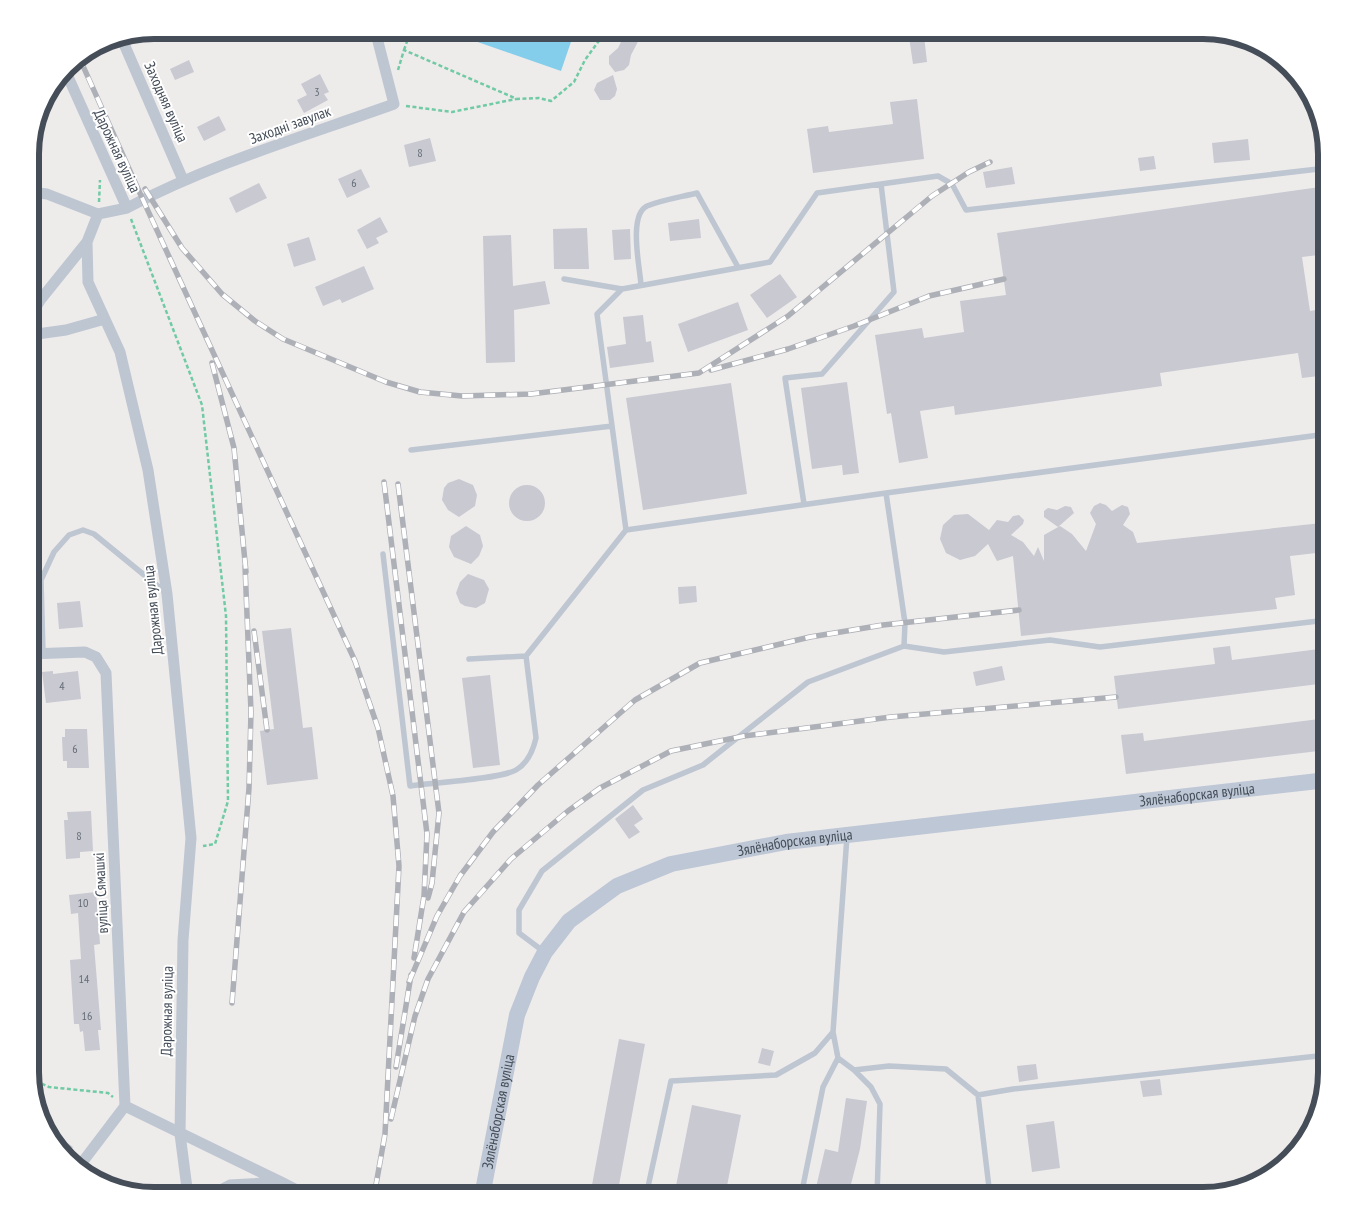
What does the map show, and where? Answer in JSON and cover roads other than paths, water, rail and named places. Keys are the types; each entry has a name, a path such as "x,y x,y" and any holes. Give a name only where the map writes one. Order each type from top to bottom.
{"main road":[{"name":"Зялёнаборская вуліца","path":"484,1187 517,1015 544,952 569,922 592,902 644,873 671,864 728,851 786,842 1318,781"}],"street":[{"name":"Заходні завулак","path":"127,208 150,199 183,180 393,98 377,39"},
{"name":"Заходняя вуліца","path":"124,43 183,180"},
{"name":"Дарожная вуліца","path":"67,77 127,208 98,214 87,242 88,282 120,352 148,470 167,594 192,848 183,940 180,1134 187,1187"},
{"path":"39,193 47,194 98,214"},
{"path":"39,302 87,242"},
{"path":"39,334 66,330 105,319"},
{"name":"вуліца Сямашкі","path":"39,653 85,652 96,657 106,674 126,1106"},
{"path":"82,1163 126,1106 291,1187"},
{"path":"226,1187 230,1185 281,1182"}],"lane":[{"path":"564,279 622,289 770,262 817,193 938,176 952,184 966,210 1318,169"},
{"path":"804,504 785,378 822,374 894,292 881,184"},
{"path":"642,285 636,223 640,213 646,207 697,193 738,268"},
{"path":"622,289 597,314 626,530"},
{"path":"411,450 612,426"},
{"path":"383,554 410,786 496,775 515,771 526,762 534,750 536,738 526,656 626,530 804,504 1318,435"},
{"path":"886,493 905,623 904,646"},
{"path":"43,653 41,580 54,552 68,535 83,530 94,534 167,594"},
{"path":"544,952 519,933 519,910 542,871 643,790 703,765 808,682 904,646 944,652 1050,640 1100,647 1318,621"},
{"path":"469,659 526,656"},
{"path":"847,836 832,1032 838,1058 854,1070 871,1087 880,1104 878,1187"},
{"path":"648,1187 671,1082 776,1075 815,1053 832,1032"},
{"path":"978,1095 1013,1089 1318,1056"},
{"path":"803,1187 823,1087 838,1058"},
{"path":"854,1070 889,1066 946,1069 978,1095 989,1187"}],"water":[{"path":"469,39 572,39 561,71"}],"railway":[{"path":"82,64 355,661 378,728 393,796 399,866 385,1134 376,1187"},
{"path":"145,189 182,248 222,294 255,321 283,339 386,382 420,392 462,396 531,394 699,373 788,316 932,196 969,172 990,162"},
{"path":"711,370 788,349 854,326 929,296 1004,279"},
{"path":"212,363 234,448 246,572"},
{"path":"384,482 427,834 424,896 414,958"},
{"path":"398,484 439,813 432,883 428,898"},
{"path":"232,1003 249,788 251,712 245,566"},
{"path":"409,982 437,916 460,876 493,832 538,785 635,700 700,663 810,637 883,625 1019,610"},
{"path":"254,631 267,730"},
{"path":"391,1119 415,1016 428,979 464,912 511,859 568,811 600,788 671,751 744,736 891,717 1116,697"},
{"path":"396,1067 411,975"}]}
